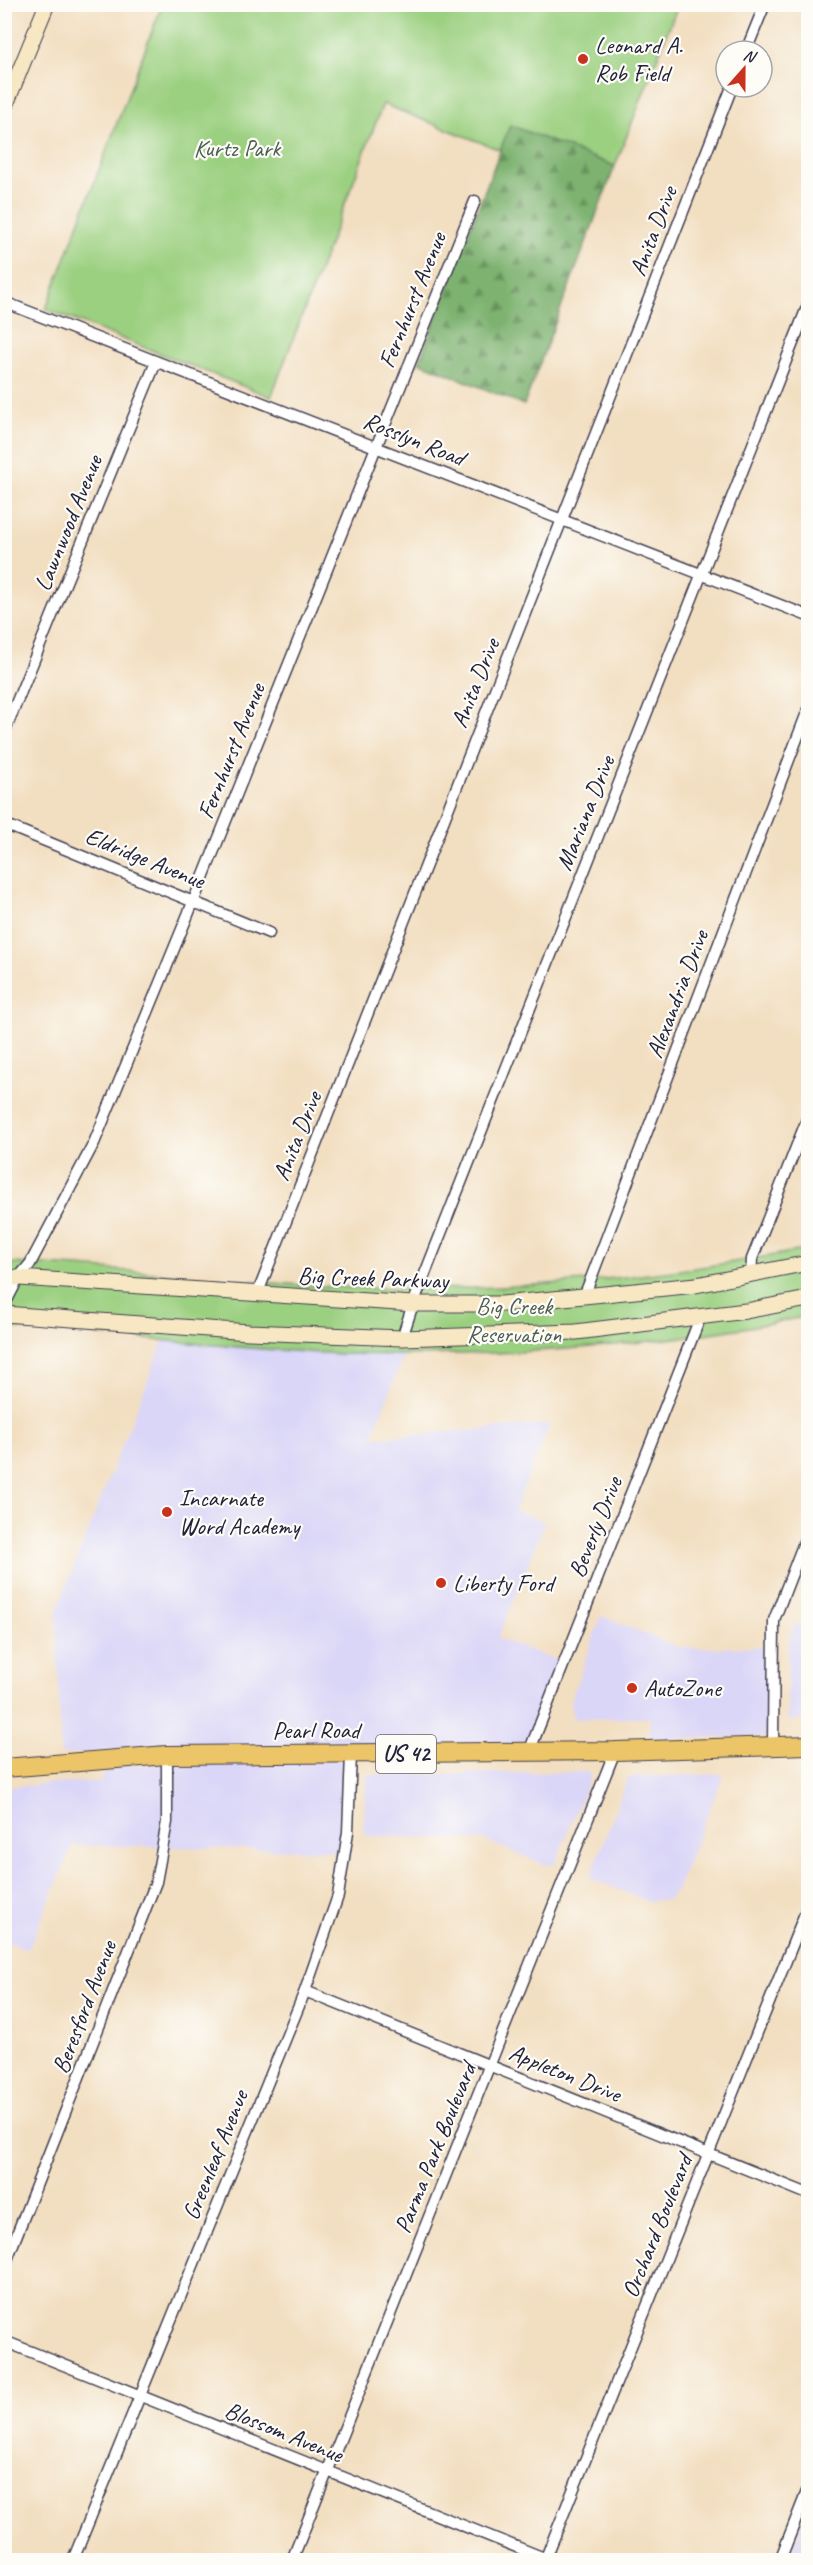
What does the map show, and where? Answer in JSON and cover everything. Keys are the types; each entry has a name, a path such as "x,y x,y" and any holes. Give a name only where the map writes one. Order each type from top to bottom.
{"main road":[{"name":"Pearl Road","path":"4,1767 167,1755 615,1751 808,1745"}],"street":[{"path":"4,109 47,4"},
{"path":"751,39 765,4"},
{"name":"Anita Drive","path":"257,1295 727,99"},
{"name":"Fernhurst Avenue","path":"4,1306 12,1277 30,1264 94,1143 475,201"},
{"name":"Rosslyn Road","path":"4,303 808,616"},
{"name":"Mariana Drive","path":"402,1338 413,1304 808,305"},
{"name":"Lawnwood Avenue","path":"4,733 156,362"},
{"name":"Alexandria Drive","path":"585,1294 808,710"},
{"name":"Eldridge Avenue","path":"4,824 194,900 269,933"},
{"path":"751,1276 752,1259 808,1117"},
{"name":"Big Creek Parkway","path":"12,1277 413,1304 502,1304 585,1294 696,1285 808,1263"},
{"path":"4,1314 249,1332 402,1338 576,1332 700,1318 808,1299"},
{"name":"Beverly Drive","path":"529,1752 700,1318"},
{"path":"773,1746 774,1620 808,1532"},
{"name":"Parma Park Boulevard","path":"292,2560 615,1751"},
{"name":"Greenleaf Avenue","path":"73,2560 305,1991 338,1896 348,1832 351,1754"},
{"name":"Beresford Avenue","path":"4,2267 156,1882 167,1822 167,1755"},
{"name":"Orchard Boulevard","path":"547,2560 808,1906"},
{"name":"Appleton Drive","path":"305,1991 808,2194"},
{"name":"Blossom Avenue","path":"4,2341 547,2560"},
{"path":"780,2560 808,2489"}],"shaded area":[{"path":"164,1339 292,1350 405,1353 371,1438 550,1424 514,1510 545,1522 498,1638 558,1661 524,1745 168,1749 61,1754 56,1612"},
{"path":"601,1616 680,1648 770,1647 769,1737 649,1738 650,1718 574,1719 570,1702"},
{"path":"795,1623 808,1628 808,1720 787,1720 788,1643"},
{"path":"344,1760 343,1818 339,1851 73,1845 28,1950 5,1941 5,1787 97,1781 100,1784 107,1765"},
{"path":"587,1772 591,1775 555,1864 545,1865 484,1840 370,1836 363,1833 367,1775"},
{"path":"724,1774 676,1891 668,1900 647,1901 590,1878 628,1777"},
{"path":"808,2507 808,2560 788,2560"}],"green space":[{"name":"Kurtz Park","path":"162,4 678,5 615,166 510,125 500,150 383,104 271,397 46,309"},
{"path":"510,125 615,166 524,405 419,362"},
{"name":"Big Creek Reservation","path":"808,1249 808,1316 694,1336 637,1343 522,1352 348,1354 5,1328 5,1263 322,1286 423,1289 589,1281 698,1268"}],"place":[{"name":"Leonard A. Rob Field","path":"583,59"},
{"name":"Incarnate Word Academy","path":"167,1512"},
{"name":"Liberty Ford","path":"441,1583"},
{"name":"AutoZone","path":"632,1688"}]}
